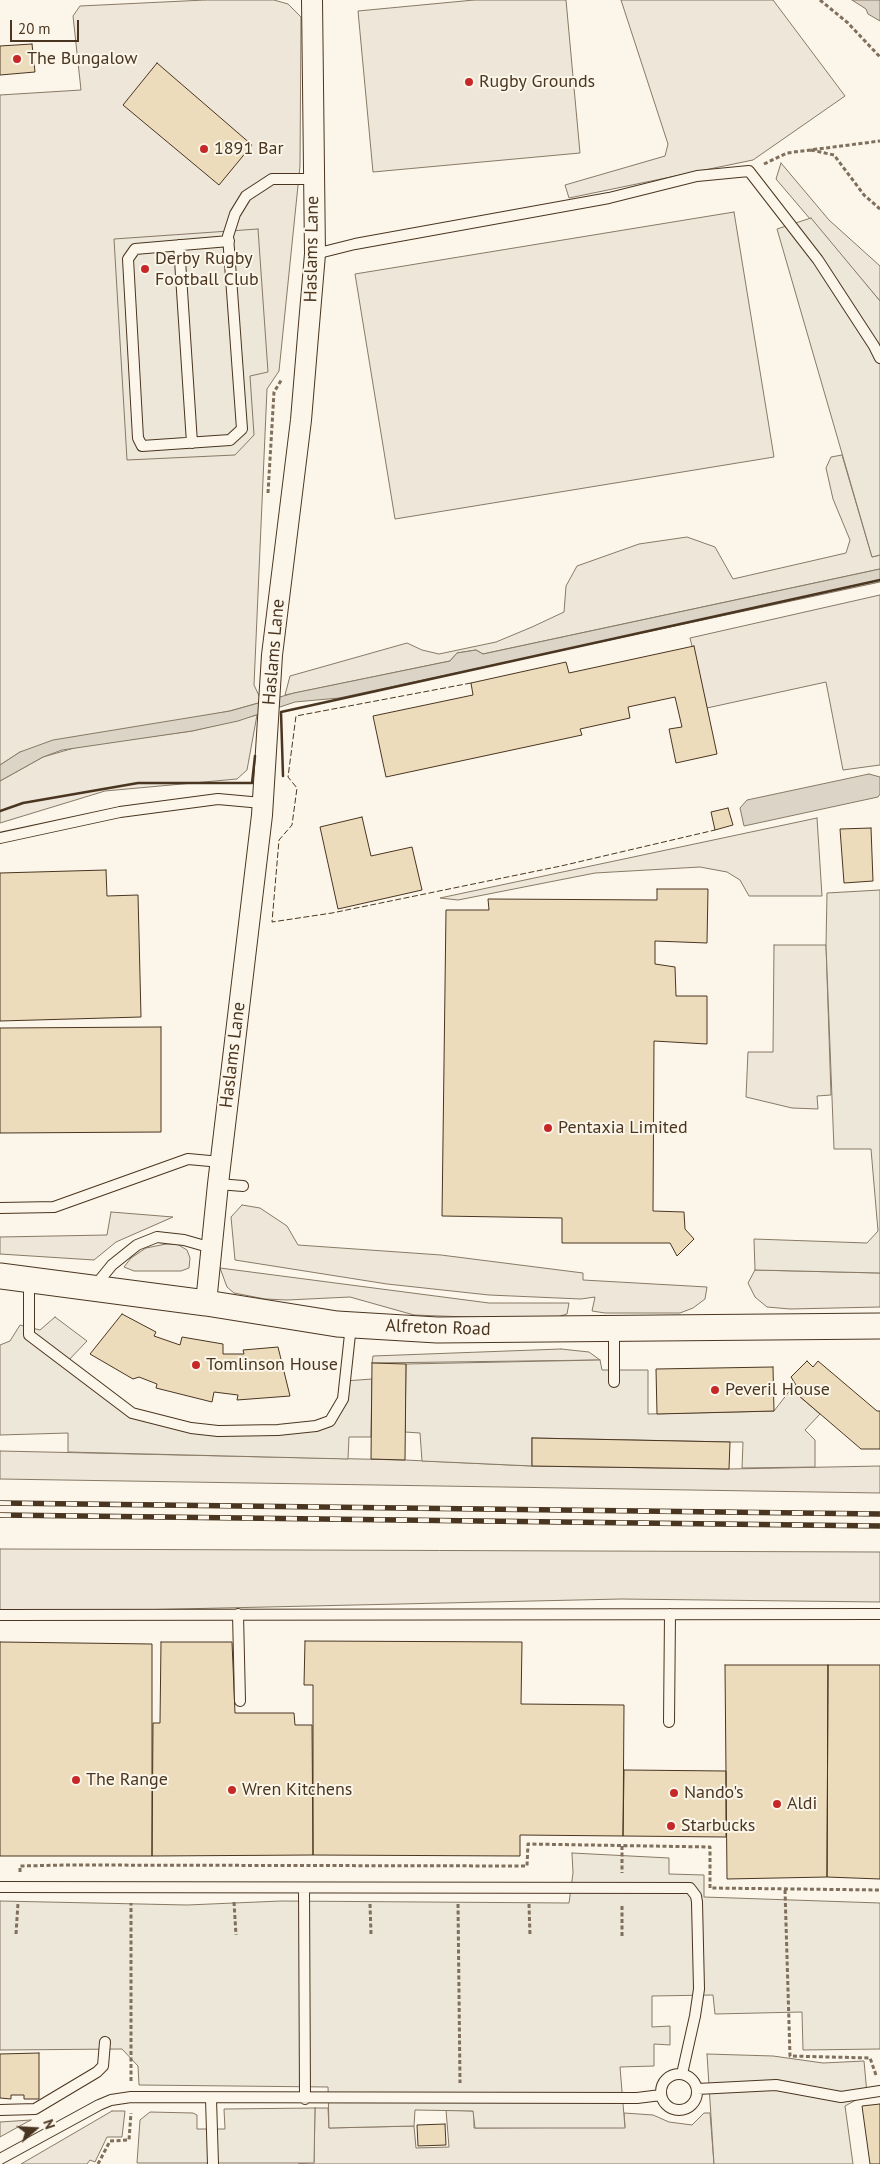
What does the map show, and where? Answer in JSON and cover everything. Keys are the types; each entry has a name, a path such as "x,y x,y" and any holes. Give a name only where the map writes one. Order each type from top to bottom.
{"street":[{"name":"Haslams Lane","path":"206,1303 262,803 272,655 301,420 315,254 312,0"},
{"name":"Alfreton Road","path":"0,1276 93,1287 351,1325 437,1330 880,1326"}],"lane":[{"path":"315,254 355,244 609,198 698,176 749,171 818,260 880,358"},
{"path":"228,241 135,249 128,259 138,438 142,446 230,440 242,429 228,241 235,214 246,196 272,179 313,179"},
{"path":"179,245 192,443"},
{"path":"0,838 120,812 218,798 262,803"},
{"path":"0,1208 54,1208 188,1158 221,1162"},
{"path":"218,1184 243,1186"},
{"path":"93,1287 112,1265 131,1250 157,1237 184,1240 212,1248"},
{"path":"29,1279 29,1336 132,1413 191,1428 218,1431 278,1430 316,1426 330,1421 343,1399 351,1325"},
{"path":"614,1328 614,1382"},
{"path":"238,1614 240,1701"},
{"path":"669,1722 670,1614"},
{"path":"0,1615 880,1614"},
{"path":"0,1887 690,1888 694,1892 698,1913 698,1989 696,2016 682,2074"},
{"path":"304,1888 305,2099"},
{"path":"0,2110 35,2110 96,2072 103,2066 105,2042"},
{"path":"682,2074 692,2079 697,2089 695,2101 685,2109 673,2109 668,2106 661,2096 664,2081 672,2075 682,2074"},
{"path":"697,2089 776,2085 841,2097 879,2086"},
{"path":"0,2159 99,2105 111,2100 131,2097 305,2099 637,2098 661,2096"},
{"path":"211,2099 213,2164"}],"path":[{"path":"820,0 848,23 880,57"},
{"path":"749,171 780,156 808,150 880,140"},
{"path":"808,150 834,155 864,195 880,209"},
{"path":"16,1934 20,1866 232,1864 527,1866 528,1844 710,1847 710,1888 880,1890"},
{"path":"458,1866 460,2098"},
{"path":"98,2164 110,2141 129,2140 131,2097 131,1888"},
{"path":"785,1890 790,2056 870,2058 879,2086"}],"shaded area":[{"name":"Derby Rugby Football Club","path":"205,0 274,0 288,4 301,17 300,166 279,371 267,389 254,685 262,702 230,711 20,752 0,765 0,95 81,90 73,16 80,6"},
{"name":"Rugby Grounds","path":"474,0 566,0 580,153 373,172 358,11"},
{"path":"621,0 773,0 845,96 753,160 569,198 565,185 665,156 668,144"},
{"path":"852,0 880,0 880,21 868,14 866,9"},
{"path":"781,163 829,220 880,266 880,301 776,179"},
{"path":"734,212 774,457 395,519 355,274"},
{"path":"811,218 880,301 880,555 872,557 777,229"},
{"name":"Derby Rugby Football Club","path":"258,229 268,372 250,376 254,435 235,455 127,460 114,239"},
{"path":"842,455 872,557 880,555 880,569 483,654 476,650 457,653 450,661 285,695 290,676 407,643 422,650 439,654 496,642 532,627 564,612 566,586 577,566 639,544 687,537 715,547 733,579 846,553 850,540 833,499 826,468 831,457"},
{"path":"880,569 880,582 339,698 295,702 238,721 192,731 62,750 43,757 0,781 0,765 20,752 53,740 230,711 294,693 450,661 457,653 476,650 483,654"},
{"path":"880,595 880,765 843,770 826,682 707,708 690,638"},
{"path":"257,715 247,770 237,779 105,791 0,823 0,781 43,757 81,746 192,731"},
{"path":"869,774 880,777 880,794 878,797 744,826 740,808 747,800"},
{"path":"817,818 822,896 749,896 740,880 727,872 700,867 595,873 458,900 440,898"},
{"path":"880,890 880,1273 755,1270 754,1239 867,1243 878,1231 871,1149 834,1149 826,945 827,893"},
{"path":"774,945 826,945 831,1095 817,1096 818,1109 792,1108 746,1097 748,1052 773,1052"},
{"path":"242,1205 260,1208 287,1226 298,1245 441,1255 583,1273 583,1280 707,1287 705,1299 693,1308 680,1313 605,1313 592,1311 595,1297 581,1299 489,1295 387,1284 235,1260 231,1217"},
{"path":"111,1212 173,1217 116,1242 94,1260 0,1254 0,1237 107,1235"},
{"path":"177,1244 187,1250 190,1258 189,1268 181,1271 134,1271 124,1267 131,1258 146,1248"},
{"path":"220,1268 489,1303 569,1303 567,1314 547,1320 414,1315 350,1297 287,1300 265,1299 234,1293 227,1287"},
{"path":"755,1270 880,1273 880,1307 790,1309 767,1307 755,1297 748,1283"},
{"path":"55,1317 87,1341 66,1363 132,1413 217,1431 330,1421 345,1381 372,1379 371,1437 349,1437 348,1459 68,1452 68,1433 0,1435 0,1345 10,1341 20,1325 40,1330"},
{"path":"561,1349 589,1352 600,1360 372,1363 373,1356"},
{"path":"600,1360 602,1370 648,1370 648,1414 774,1411 791,1389 820,1414 805,1430 815,1440 815,1467 742,1468 743,1442 532,1438 532,1466 422,1461 420,1433 405,1432 406,1364"},
{"path":"0,1451 405,1460 532,1466 729,1469 880,1466 880,1493 0,1479"},
{"path":"0,1549 880,1552 880,1602 621,1599 0,1613"},
{"path":"572,1853 669,1858 669,1874 704,1875 704,1897 880,1903 880,2049 803,2050 802,2012 715,2014 713,1995 652,1996 652,2027 670,2026 670,2045 654,2044 654,2066 620,2067 625,2128 475,2128 473,2111 415,2110 414,2126 329,2128 328,2087 139,2085 138,2066 122,2049 0,2050 0,1901 187,1905 281,1901 569,1903 573,1873"},
{"path":"707,2054 773,2056 823,2063 864,2061 867,2094 845,2106 853,2164 714,2164"},
{"path":"315,2108 328,2108 329,2128 414,2126 416,2148 449,2147 446,2110 474,2111 474,2128 625,2127 624,2113 653,2115 669,2122 692,2125 704,2113 710,2113 714,2164 298,2164 314,2162"},
{"path":"315,2108 314,2163 137,2163 140,2120 150,2112 193,2113 197,2115 197,2129 225,2129 224,2109"},
{"path":"112,2111 125,2111 122,2137 107,2137 95,2162 90,2160 87,2164 21,2164"},
{"path":"31,2120 27,2122 0,2137 0,2122"}],"building":[{"name":"The Bungalow","path":"32,44 35,72 0,75 0,46"},
{"path":"157,63 252,145 219,185 123,105"},
{"path":"694,646 717,754 676,763 669,729 682,727 675,697 628,707 630,718 580,729 582,735 386,777 373,716 473,695 471,683 566,662 569,673"},
{"path":"728,808 733,825 715,830 711,812"},
{"path":"362,817 371,856 412,847 422,890 338,909 320,827"},
{"path":"871,828 873,881 844,883 840,829"},
{"path":"106,870 107,896 138,895 141,1017 0,1021 0,873"},
{"name":"Pentaxia Limited","path":"657,889 708,889 707,943 655,941 655,964 675,967 676,996 707,996 707,1044 654,1041 653,1211 684,1212 685,1229 694,1239 677,1256 670,1243 562,1243 562,1218 442,1216 446,910 489,910 488,899 657,900"},
{"path":"161,1027 161,1132 0,1133 0,1028"},
{"name":"Tomlinson House","path":"122,1314 156,1332 154,1336 180,1345 182,1337 223,1344 223,1354 244,1354 243,1350 278,1347 290,1396 237,1400 238,1395 214,1392 212,1402 156,1388 157,1384 139,1377 133,1379 90,1354"},
{"path":"807,1361 813,1367 818,1361 877,1411 880,1411 880,1449 861,1449 791,1389 796,1385 791,1377"},
{"path":"372,1363 406,1364 405,1460 371,1459"},
{"name":"Peveril House","path":"773,1367 774,1411 657,1414 656,1369"},
{"path":"532,1438 730,1442 729,1469 532,1466"},
{"path":"305,1641 522,1642 521,1704 624,1705 623,1836 520,1835 520,1856 313,1855 313,1685 304,1685"},
{"name":"The Range","path":"0,1642 152,1644 152,1856 0,1856"},
{"name":"Wren Kitchens","path":"161,1642 232,1642 235,1713 294,1713 295,1725 312,1725 313,1855 152,1856 153,1723 160,1723"},
{"name":"Aldi","path":"725,1665 828,1665 827,1877 727,1879"},
{"path":"828,1665 880,1665 880,1879 827,1877"},
{"path":"624,1770 726,1771 726,1837 623,1836"},
{"path":"39,2053 39,2099 24,2099 24,2095 11,2095 11,2099 0,2098 0,2054"},
{"path":"880,2104 880,2164 870,2164 862,2106"},
{"path":"445,2124 446,2145 418,2146 417,2125"}],"railway":[{"path":"0,1503 880,1514"},
{"path":"0,1515 880,1526"}],"fence":[{"path":"471,683 296,716 288,777 297,788 292,825 279,840 272,922 332,913 561,866 715,830"}],"wall":[{"path":"283,776 281,712 880,580"},
{"path":"0,811 23,803 138,783 252,783 255,756"}],"place":[{"name":"The Bungalow","path":"17,59"},
{"name":"Rugby Grounds","path":"469,82"},
{"name":"1891 Bar","path":"204,149"},
{"name":"Derby Rugby Football Club","path":"145,269"},
{"name":"Pentaxia Limited","path":"548,1128"},
{"name":"Tomlinson House","path":"196,1365"},
{"name":"Peveril House","path":"715,1390"},
{"name":"The Range","path":"76,1780"},
{"name":"Wren Kitchens","path":"232,1790"},
{"name":"Nando's","path":"674,1793"},
{"name":"Aldi","path":"777,1804"},
{"name":"Starbucks","path":"671,1826"}]}
